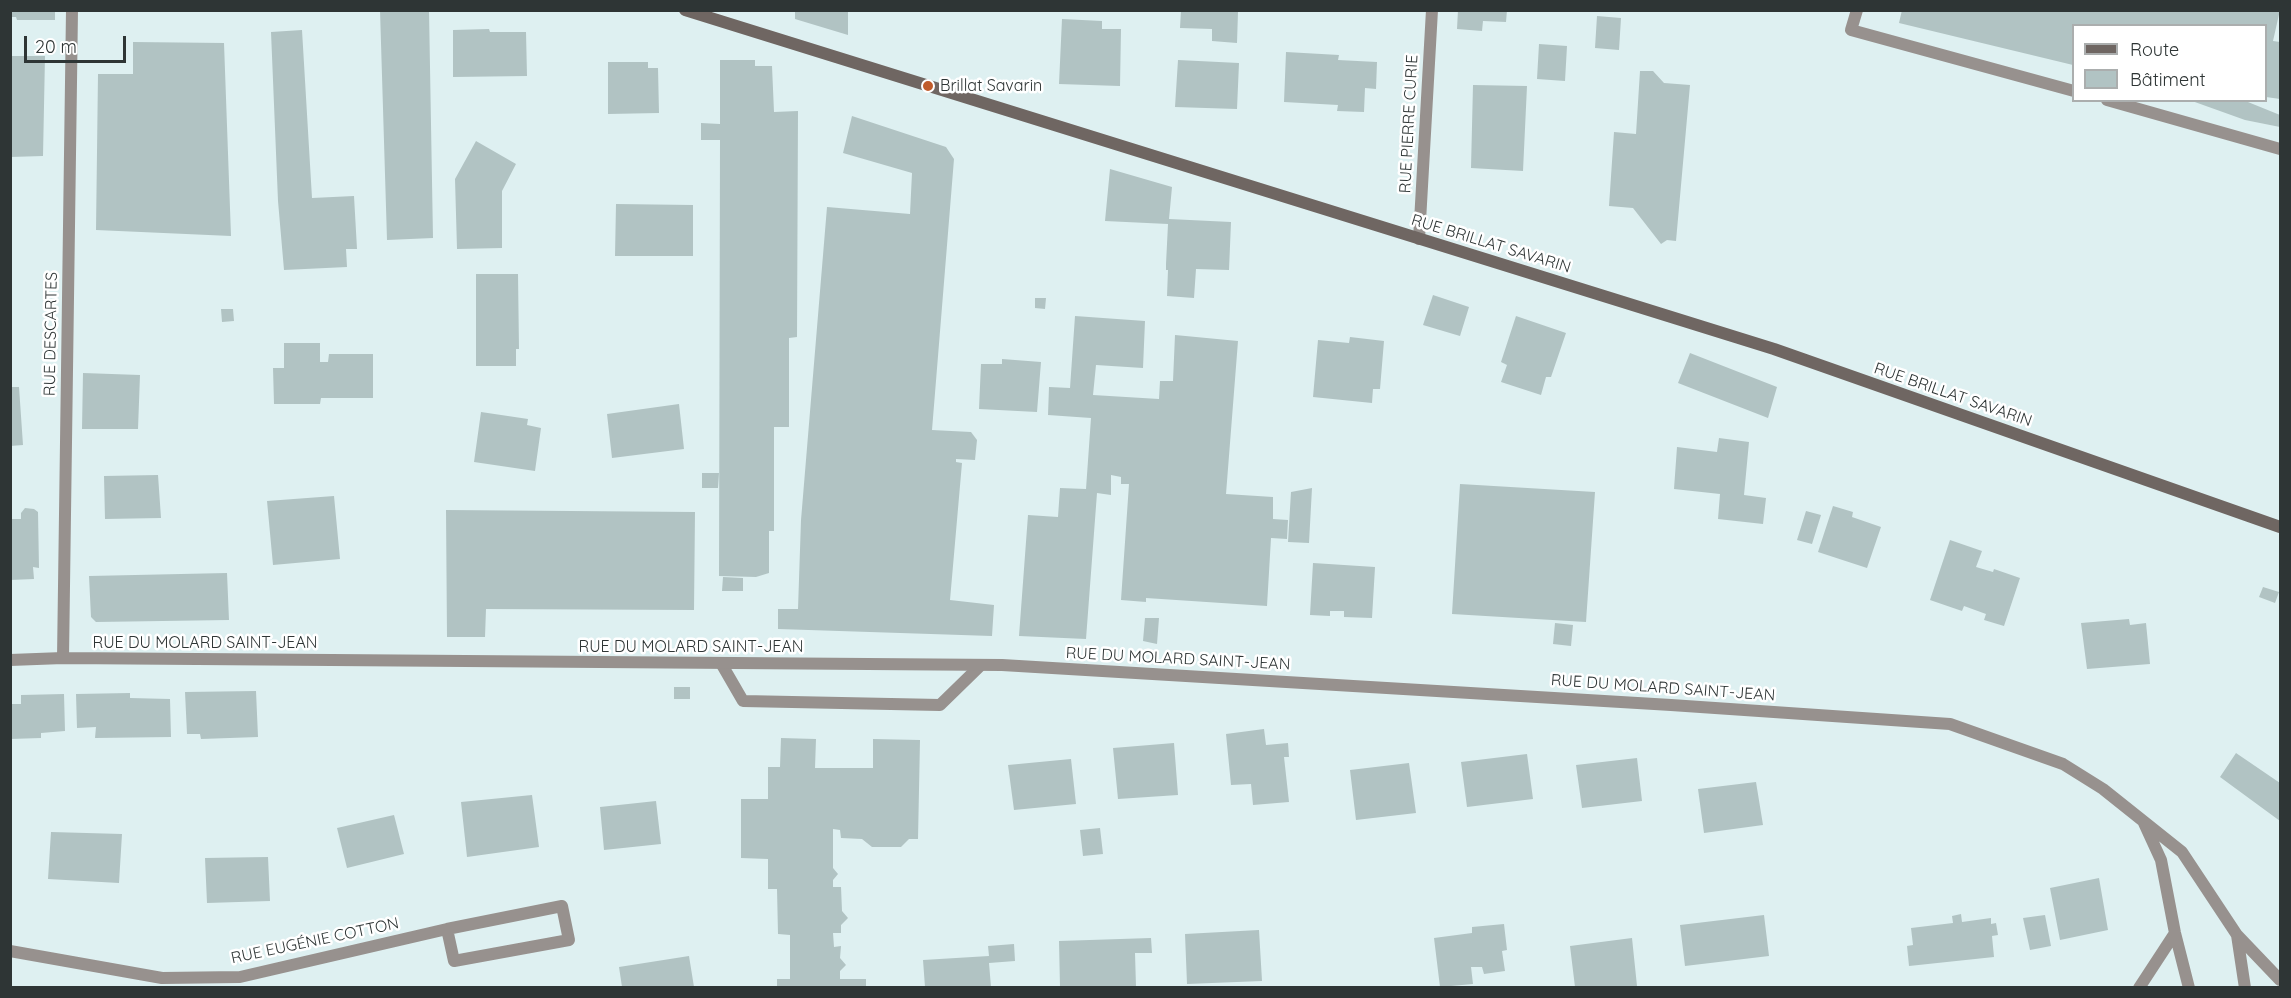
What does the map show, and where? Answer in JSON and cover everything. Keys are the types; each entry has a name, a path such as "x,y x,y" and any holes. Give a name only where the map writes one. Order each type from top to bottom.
{"main road":[{"name":"RUE BRILLAT SAVARIN","path":"685,10 1774,349 2280,527"}],"street":[{"name":"RUE DESCARTES","path":"63,658 72,10"},
{"name":"RUE PIERRE CURIE","path":"1419,239 1432,10"},
{"path":"1857,10 1851,30 2072,91"},
{"path":"2114,102 2280,149"},
{"name":"RUE DU MOLARD SAINT-JEAN","path":"10,660 63,658 981,665 1659,704 1950,724 2064,764 2103,789 2142,819 2161,860 2175,933 2189,987"},
{"path":"720,663 743,701 940,705 981,665"},
{"path":"2142,819 2182,852 2237,934 2280,980"},
{"name":"RUE EUGÉNIE COTTON","path":"10,951 162,978 240,977 447,929 561,906 569,940 454,961 447,929"},
{"path":"2139,987 2175,933"},
{"path":"2237,934 2245,987"}],"building":[{"path":"10,10 55,10 55,20 17,20 16,17 10,17"},
{"path":"380,10 429,10 433,238 387,240"},
{"path":"795,10 848,10 848,35 795,19"},
{"path":"1181,10 1238,12 1237,43 1212,41 1212,29 1180,28"},
{"path":"1458,10 1507,10 1506,22 1483,21 1482,31 1457,29"},
{"path":"1902,10 2280,10 2273,41 2280,42 2280,99 2267,97 2267,24 2072,24 2072,65 1899,23"},
{"path":"1597,16 1621,18 1619,50 1595,48"},
{"path":"1062,19 1102,21 1102,29 1121,29 1120,86 1059,84"},
{"path":"489,29 490,32 526,32 527,76 453,77 453,30"},
{"path":"302,30 312,198 354,196 357,249 346,249 347,267 284,270 278,201 271,32"},
{"path":"133,42 224,43 231,236 96,230 98,74 133,74"},
{"path":"1539,44 1567,46 1565,81 1537,79"},
{"path":"1286,52 1339,55 1338,60 1377,62 1376,89 1365,88 1364,112 1337,111 1338,105 1284,102"},
{"path":"10,56 45,56 43,156 10,157"},
{"path":"720,60 755,60 755,66 772,66 774,112 798,111 797,337 789,338 789,427 774,427 774,531 769,531 769,573 756,577 719,576 720,140 701,140 701,123 720,124"},
{"path":"1178,60 1239,63 1237,109 1175,107"},
{"path":"608,62 648,62 648,68 658,68 659,113 608,114"},
{"path":"1640,71 1653,71 1664,83 1690,85 1676,241 1667,240 1661,244 1633,208 1609,206 1614,132 1636,134"},
{"path":"1473,85 1527,86 1523,171 1471,168"},
{"path":"2195,102 2248,102 2280,115 2280,127 2245,120"},
{"path":"852,116 946,147 954,159 932,430 971,432 977,440 975,460 956,459 956,462 962,463 950,600 994,605 992,636 778,629 778,609 798,609 801,520 827,207 910,214 912,173 843,153"},
{"path":"476,141 516,164 502,191 502,248 457,249 455,179"},
{"path":"1110,169 1172,187 1169,219 1231,222 1229,270 1196,269 1194,298 1167,296 1168,224 1105,221"},
{"path":"616,204 693,205 693,256 615,256"},
{"path":"476,274 518,274 519,349 516,349 516,366 476,366"},
{"path":"1433,295 1469,307 1460,336 1423,325"},
{"path":"1035,298 1046,298 1045,309 1035,308"},
{"path":"221,309 233,309 234,321 222,322"},
{"path":"1075,316 1145,321 1143,368 1096,365 1093,395 1159,399 1160,381 1173,381 1175,335 1238,341 1226,494 1273,497 1273,519 1288,520 1287,539 1271,538 1267,606 1146,598 1146,602 1121,600 1129,484 1121,484 1121,477 1111,475 1111,495 1097,493 1086,639 1019,636 1028,515 1058,517 1060,488 1086,489 1091,418 1048,415 1049,387 1070,388"},
{"path":"1516,316 1566,333 1551,377 1546,377 1541,395 1501,382 1507,365 1501,362"},
{"path":"1350,337 1384,341 1380,389 1373,389 1372,403 1313,397 1318,340 1349,343"},
{"path":"284,343 320,343 320,362 328,362 329,354 373,354 373,398 321,398 320,404 274,404 273,368 284,368"},
{"path":"1690,353 1777,387 1768,418 1678,383"},
{"path":"1002,359 1041,362 1037,412 979,409 981,364 1002,364"},
{"path":"83,373 140,375 138,429 82,429"},
{"path":"10,387 19,387 23,445 10,446"},
{"path":"679,404 684,449 612,458 607,414"},
{"path":"481,412 528,419 527,425 541,428 535,471 474,462"},
{"path":"1719,438 1749,442 1744,495 1766,498 1763,524 1718,519 1720,494 1674,489 1677,447 1717,452"},
{"path":"702,473 719,473 718,488 702,488"},
{"path":"158,475 161,518 105,519 104,476"},
{"path":"1460,484 1595,492 1586,622 1452,614"},
{"path":"1312,488 1309,543 1288,542 1291,492"},
{"path":"334,496 340,559 273,565 267,501"},
{"path":"1833,506 1853,512 1852,517 1881,527 1867,568 1818,552"},
{"path":"25,508 38,512 39,568 33,567 34,579 10,580 10,519 21,519 21,513"},
{"path":"446,510 695,512 694,610 486,609 485,637 447,637"},
{"path":"1806,511 1821,515 1812,544 1797,540"},
{"path":"1950,540 1982,551 1976,567 1993,572 1994,569 2020,578 2004,626 1984,620 1986,614 1964,606 1962,611 1930,600"},
{"path":"1313,563 1375,567 1372,618 1344,617 1344,611 1330,611 1330,616 1310,615"},
{"path":"227,573 229,620 96,622 91,617 89,576"},
{"path":"723,577 743,578 743,591 722,591"},
{"path":"2263,587 2279,592 2275,603 2259,597"},
{"path":"1145,618 1159,618 1157,644 1143,641"},
{"path":"2129,619 2130,625 2146,623 2150,664 2087,669 2081,623"},
{"path":"1555,623 1573,625 1571,646 1553,644"},
{"path":"674,687 690,687 690,699 674,699"},
{"path":"256,691 258,737 201,739 200,734 187,734 185,692"},
{"path":"130,693 130,698 170,699 171,737 95,738 96,727 77,728 76,694"},
{"path":"64,694 65,731 41,733 41,738 10,739 10,704 21,704 21,695"},
{"path":"1264,729 1266,745 1288,743 1289,757 1284,757 1289,802 1253,805 1251,784 1231,785 1226,734"},
{"path":"781,738 816,739 815,768 873,768 873,739 920,740 918,839 909,839 901,847 872,847 862,839 841,838 840,830 833,829 833,868 838,874 833,880 833,887 841,887 842,911 848,918 841,925 841,933 833,933 834,947 841,946 840,958 846,965 840,971 840,979 866,979 866,987 777,987 777,979 790,979 790,935 778,934 777,889 768,889 768,859 741,858 741,799 768,799 768,767 780,767"},
{"path":"1174,743 1178,795 1118,799 1113,748"},
{"path":"2236,753 2280,783 2280,821 2220,777"},
{"path":"1527,754 1533,799 1467,807 1461,762"},
{"path":"1637,758 1642,801 1582,808 1576,765"},
{"path":"1071,759 1076,804 1014,810 1008,765"},
{"path":"1409,763 1416,813 1356,820 1350,770"},
{"path":"1756,782 1763,825 1704,833 1698,789"},
{"path":"532,795 539,847 467,857 461,802"},
{"path":"656,801 661,844 604,850 600,807"},
{"path":"394,815 404,854 347,868 337,828"},
{"path":"1100,828 1103,854 1083,856 1080,830"},
{"path":"51,832 122,834 119,883 48,879"},
{"path":"268,857 270,901 207,903 205,858"},
{"path":"2099,878 2108,930 2060,940 2050,888"},
{"path":"1961,914 1962,922 1991,918 1991,924 1996,923 1998,935 1992,936 1994,957 1909,966 1907,946 1913,945 1911,928 1953,923 1952,916"},
{"path":"1764,915 1769,956 1685,966 1680,925"},
{"path":"2045,915 2051,946 2030,950 2023,918"},
{"path":"1504,924 1507,950 1502,951 1505,971 1484,974 1482,967 1471,967 1473,984 1440,987 1434,938 1472,933 1472,927"},
{"path":"1259,930 1262,981 1187,984 1185,934"},
{"path":"1151,938 1152,953 1135,953 1136,987 1060,987 1059,941"},
{"path":"1632,938 1637,986 1575,987 1570,946"},
{"path":"1014,944 1015,961 989,963 991,987 925,987 923,960 989,956 988,946"},
{"path":"689,956 694,987 622,987 619,967"}],"place":[{"name":"Brillat Savarin","path":"928,86"}]}
